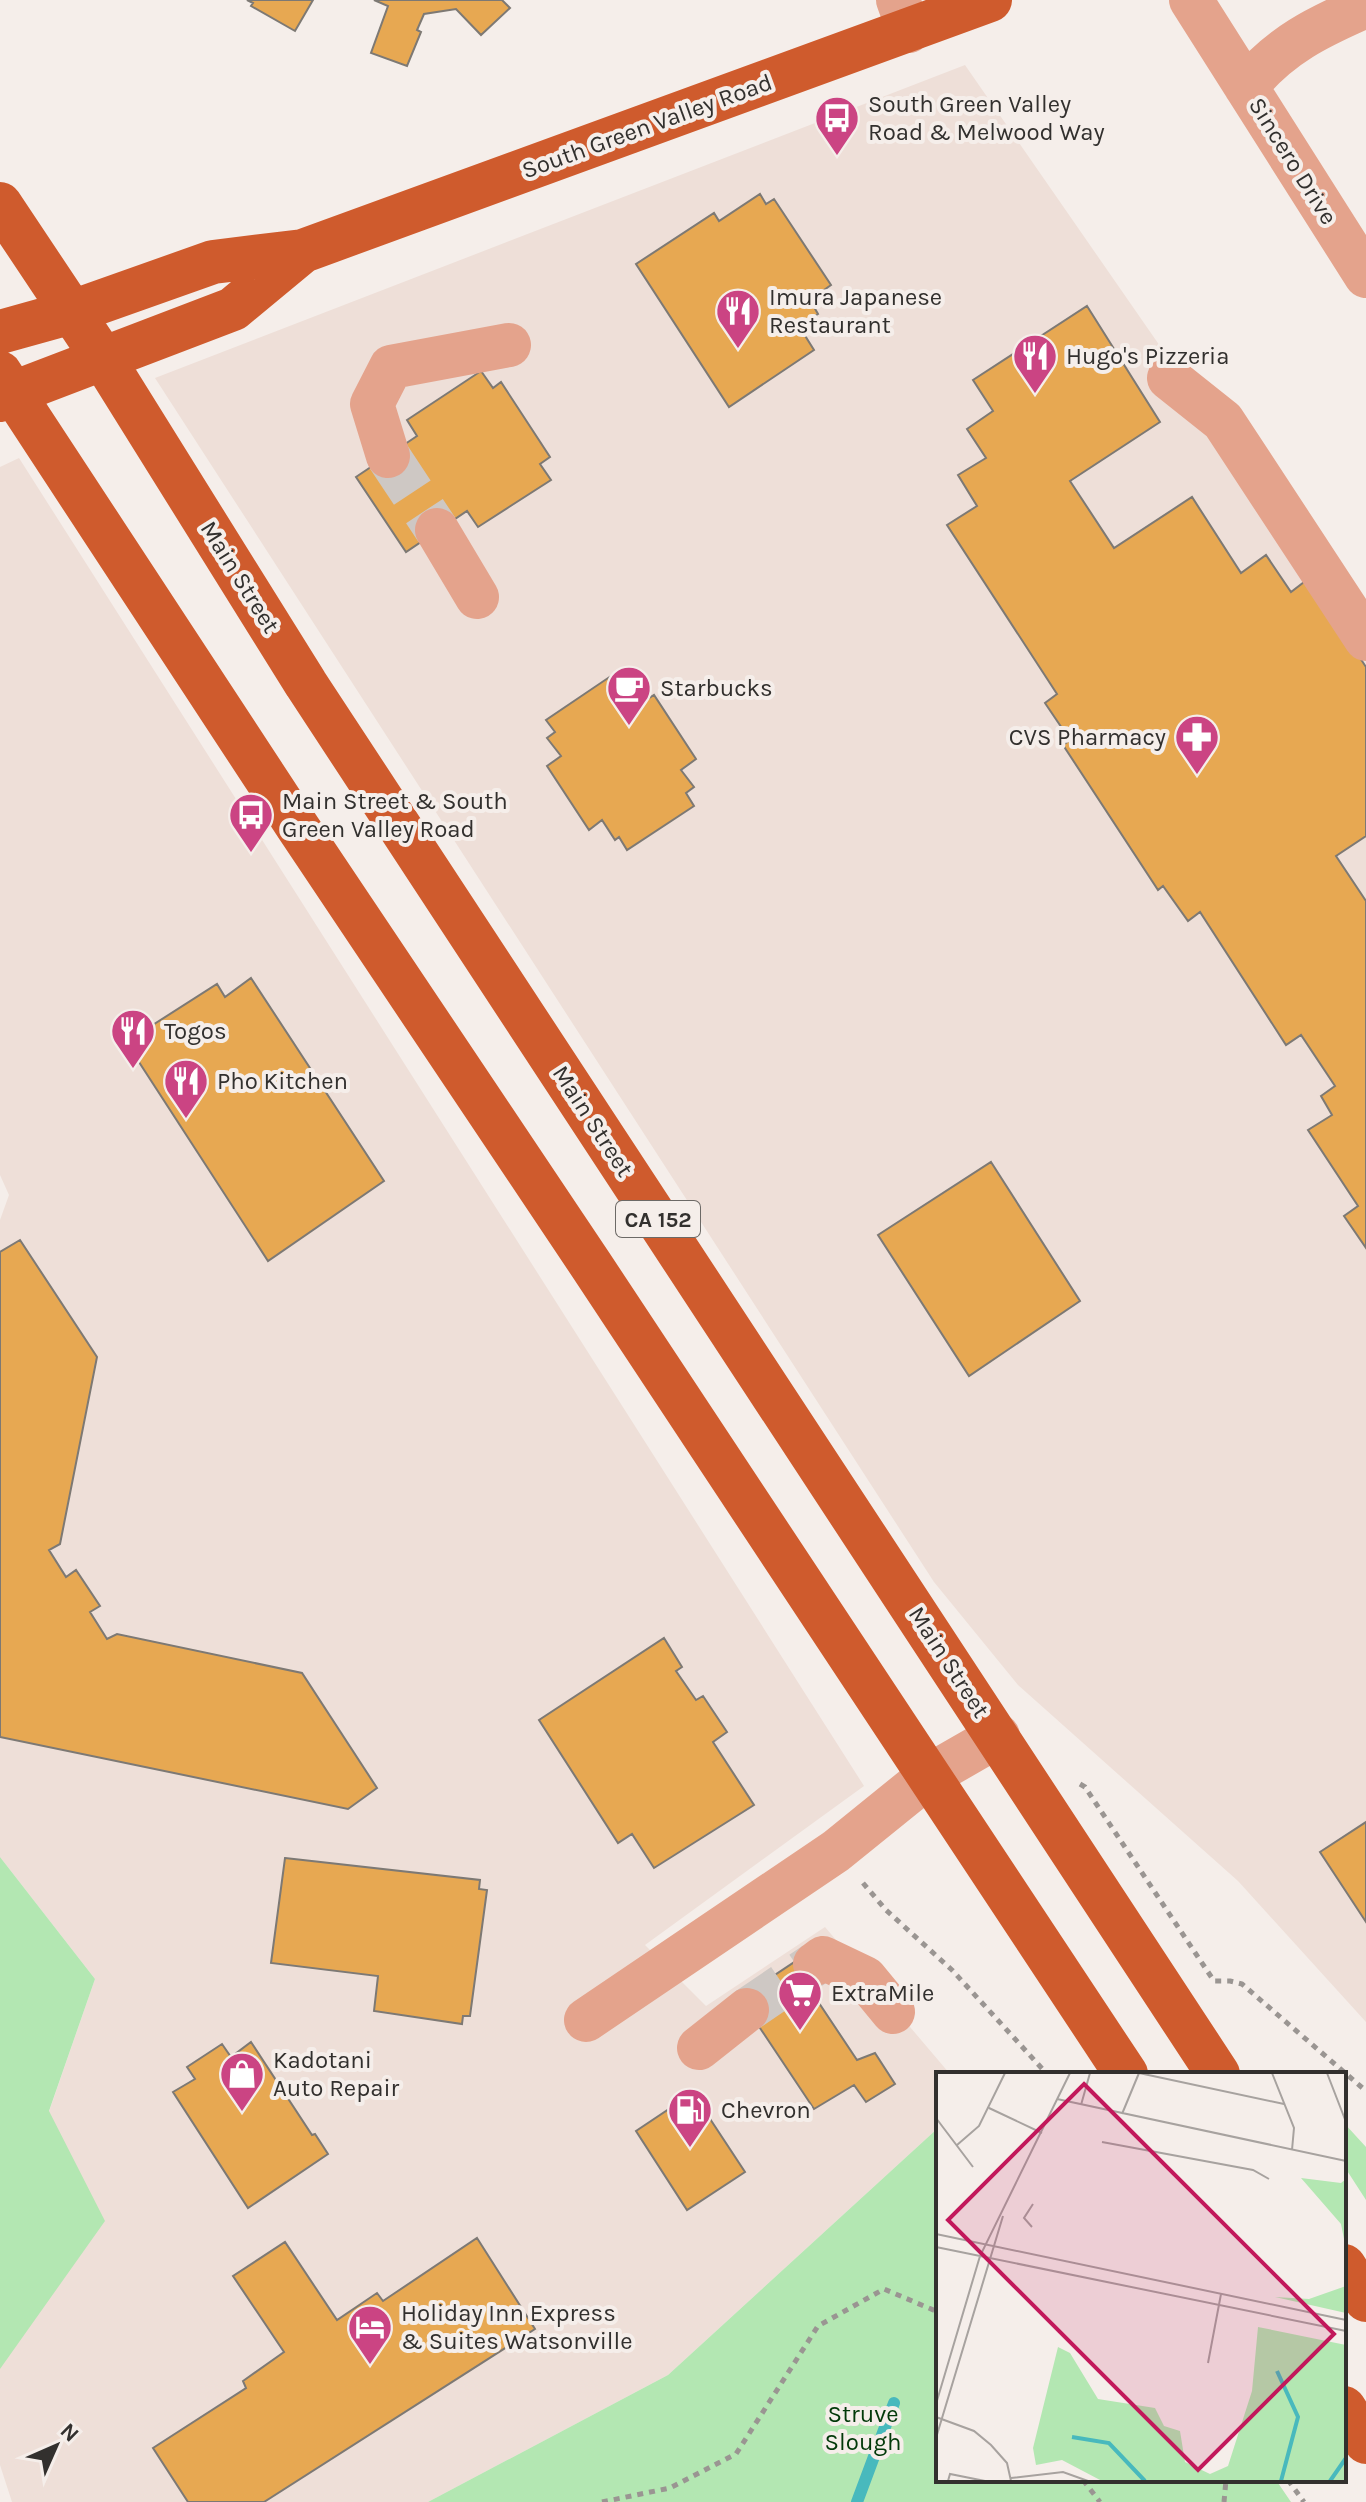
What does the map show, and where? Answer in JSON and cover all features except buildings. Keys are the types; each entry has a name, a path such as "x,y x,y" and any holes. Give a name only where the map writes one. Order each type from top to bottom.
{"main road":[{"name":"South Green Valley Road","path":"0,332 72,312 213,262 303,251 904,15 990,0"},
{"name":"Main Street","path":"0,204 104,360 306,684 1217,2072"},
{"name":"South Green Valley Road","path":"4,388 104,360 233,309 303,251"},
{"path":"4,388 930,1775 1125,2072"},
{"path":"1346,2269 1366,2300"},
{"path":"1346,2411 1366,2442"}],"street":[{"name":"Sincero Drive","path":"1191,0 1366,276"},
{"path":"1246,87 1276,55 1301,37 1366,6"},
{"path":"388,456 372,404 391,367 509,345"},
{"path":"1169,378 1223,421 1366,639"},
{"path":"437,530 477,597"},
{"path":"586,2020 836,1851 930,1775 998,1736"},
{"path":"815,1964 823,1958 865,1978 893,2012"},
{"path":"699,2048 747,2010"}],"path":[{"path":"1085,1787 1214,1981 1242,1984 1346,2072"},
{"path":"886,1910 952,1970 1045,2072"},
{"path":"1346,2072 1366,2091"},
{"path":"602,2502 670,2488 736,2454 818,2326 884,2289 936,2311"},
{"path":"1085,2482 1100,2502"},
{"path":"1224,2502 1226,2482"},
{"path":"1289,2482 1304,2502"}],"shaded area":[{"path":"965,65 1366,643 1366,2022 1238,1881 1018,1685 934,1582 155,378"},
{"path":"19,458 864,1786 645,1945 706,2006 825,1927 948,2072 936,2072 936,2130 668,2375 428,2502 12,2502 0,2465 0,2253 95,1979 0,1857 0,1220 9,1195 0,1175 0,467"}],"green space":[{"path":"0,1857 95,1979 49,2111 105,2221 0,2369"},
{"path":"1346,2125 1366,2147 1366,2200 1346,2169"},
{"name":"Struve Slough","path":"936,2130 936,2482 1277,2482 1291,2502 428,2502 668,2375"}],"waterway":[{"path":"857,2502 894,2403"}],"tunnel":[{"path":"388,456 437,530"},
{"path":"747,2010 815,1964"}],"place":[{"name":"South Green Valley Road & Melwood Way","path":"837,157"},
{"name":"Imura Japanese Restaurant","path":"738,350"},
{"name":"Hugo's Pizzeria","path":"1035,395"},
{"name":"Starbucks","path":"629,727"},
{"name":"CVS Pharmacy","path":"1197,776"},
{"name":"Main Street & South Green Valley Road","path":"251,854"},
{"name":"Togos","path":"133,1070"},
{"name":"Pho Kitchen","path":"186,1120"},
{"name":"ExtraMile","path":"800,2032"},
{"name":"Kadotani Auto Repair","path":"242,2113"},
{"name":"Chevron","path":"690,2149"},
{"name":"Holiday Inn Express & Suites Watsonville","path":"370,2366"}]}
